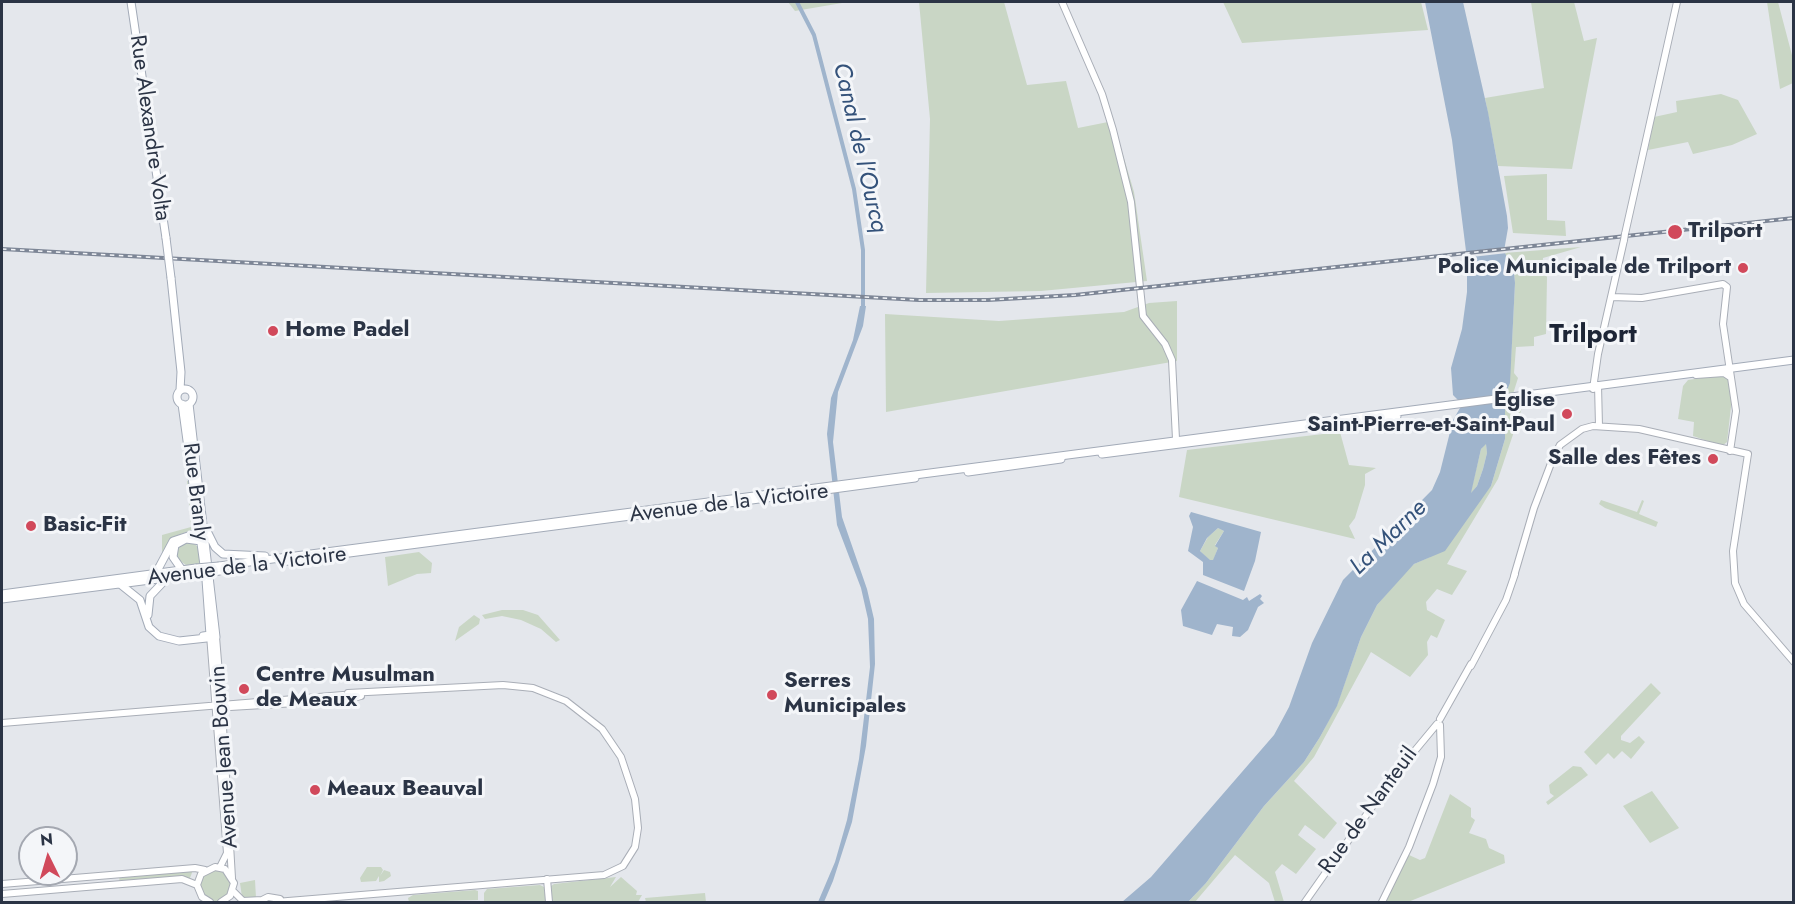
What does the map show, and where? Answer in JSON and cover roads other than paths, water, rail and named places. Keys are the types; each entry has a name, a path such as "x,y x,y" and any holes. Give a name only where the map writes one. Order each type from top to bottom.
{"main road":[{"name":"Rue Alexandre Volta","path":"131,2 135,17 184,389"},
{"name":"Rue Alexandre Volta","path":"135,17 136,2"},
{"path":"1595,387 1794,360"},
{"path":"1456,405 1776,362"},
{"path":"184,389 193,395 186,404 177,398 184,389"},
{"name":"Rue Branly","path":"186,404 204,522 208,580"},
{"name":"Rue Branly","path":"186,404 201,541 208,580"},
{"name":"Avenue de la Victoire","path":"2,599 167,578 196,571 831,488 1176,439 1456,405"},
{"name":"Avenue de la Victoire","path":"841,486 1185,444 1456,405"},
{"name":"Avenue de la Victoire","path":"219,568 294,556 831,488"},
{"path":"204,522 215,547 228,556 294,556"},
{"path":"156,573 173,542 200,532"},
{"path":"182,570 173,557 175,546 186,539 201,541"},
{"name":"Avenue de la Victoire","path":"2,594 156,573 196,571"},
{"path":"167,578 148,602 149,617 154,627 167,636 212,637"},
{"path":"208,580 212,637"},
{"path":"120,584 140,600 149,627 159,636 179,641 212,637"}],"street":[{"path":"1062,2 1102,94 1113,130 1131,202 1143,316 1165,344 1173,364 1176,439 1173,443 1145,449"},
{"path":"1635,185 1675,3"},
{"path":"1656,93 1645,128 1595,387 1599,426 1639,429 1748,454 1732,551 1735,583 1744,604 1794,662"},
{"path":"1643,155 1645,128"},
{"path":"1611,295 1631,297 1725,285 1728,296 1723,324 1736,411 1730,451"},
{"path":"1696,375 1724,374 1732,380"},
{"name":"Rue de Nanteuil","path":"1305,903 1318,880 1393,777 1439,723 1475,659 1506,600 1553,458 1560,445 1583,429 1599,426"},
{"path":"1176,439 1185,444"},
{"name":"Avenue Jean Bouvin","path":"212,637 220,695 227,853 220,867"},
{"name":"Avenue Jean Bouvin","path":"212,637 232,891"},
{"path":"219,706 225,708 379,693 515,685 540,690 572,704 602,729 621,757 633,789 637,836 634,851 627,862 608,874 274,901 268,897 265,901 243,901 232,891 221,903"},
{"path":"220,695 228,700 346,696"},
{"path":"2,723 268,700"},
{"path":"1382,903 1409,846 1436,776 1441,757 1439,723"},
{"path":"79,888 78,878 201,868 205,870 220,867 232,878"},
{"path":"198,903 197,885 205,870"},
{"path":"110,876 111,886"},
{"path":"2,894 182,879 197,885"},
{"path":"547,879 549,903"},
{"path":"2,884 18,883"},
{"path":"22,886 22,893"},
{"path":"199,894 210,903"}],"water":[{"name":"La Marne","path":"1425,2 1463,2 1488,112 1507,216 1508,228 1504,251 1514,272 1515,283 1510,383 1505,395 1505,439 1491,486 1445,551 1414,564 1377,605 1361,637 1337,706 1320,737 1304,762 1264,806 1206,883 1188,902 1122,902 1151,877 1274,735 1289,707 1312,643 1343,580 1432,490 1440,472 1453,420 1460,408 1459,401 1453,395 1451,368 1462,329 1467,292 1467,259 1452,140","holes":["1486,444 1487,453 1477,486 1471,493 1481,449"]},
{"path":"860,306 866,306 863,326 838,392 833,442 842,517 867,589 874,619 875,664 866,746 852,822 833,881 824,902 818,902 835,862 847,820 859,759 870,667 868,619 861,588 837,525 827,434 831,398 853,340"},
{"path":"1191,512 1261,532 1255,561 1244,591 1203,575 1203,562 1188,551 1193,527 1189,516","holes":["1218,528 1224,531 1215,546 1218,548 1213,560 1210,560 1200,551 1207,538"]},
{"path":"1197,581 1243,600 1247,597 1249,601 1260,594 1262,596 1260,599 1264,603 1258,607 1248,630 1240,637 1232,636 1233,627 1217,624 1212,635 1183,626 1181,610"}],"waterway":[{"name":"Canal de l'Ourcq","path":"797,2 814,35 854,189 863,250 863,309"}],"railway":[{"path":"2,249 919,300 988,300 1075,295 1794,218"}],"place":[{"name":"Trilport","path":"1675,232"},
{"name":"Police Municipale de Trilport","path":"1743,268"},
{"name":"Home Padel","path":"273,331"},
{"name":"Église Saint-Pierre-et-Saint-Paul","path":"1567,414"},
{"name":"Salle des Fêtes","path":"1713,459"},
{"name":"Basic-Fit","path":"31,526"},
{"name":"Centre Musulman de Meaux","path":"244,689"},
{"name":"Serres Municipales","path":"772,695"},
{"name":"Meaux Beauval","path":"315,790"}],"district":[{"name":"Trilport","path":"1593,336"}]}
